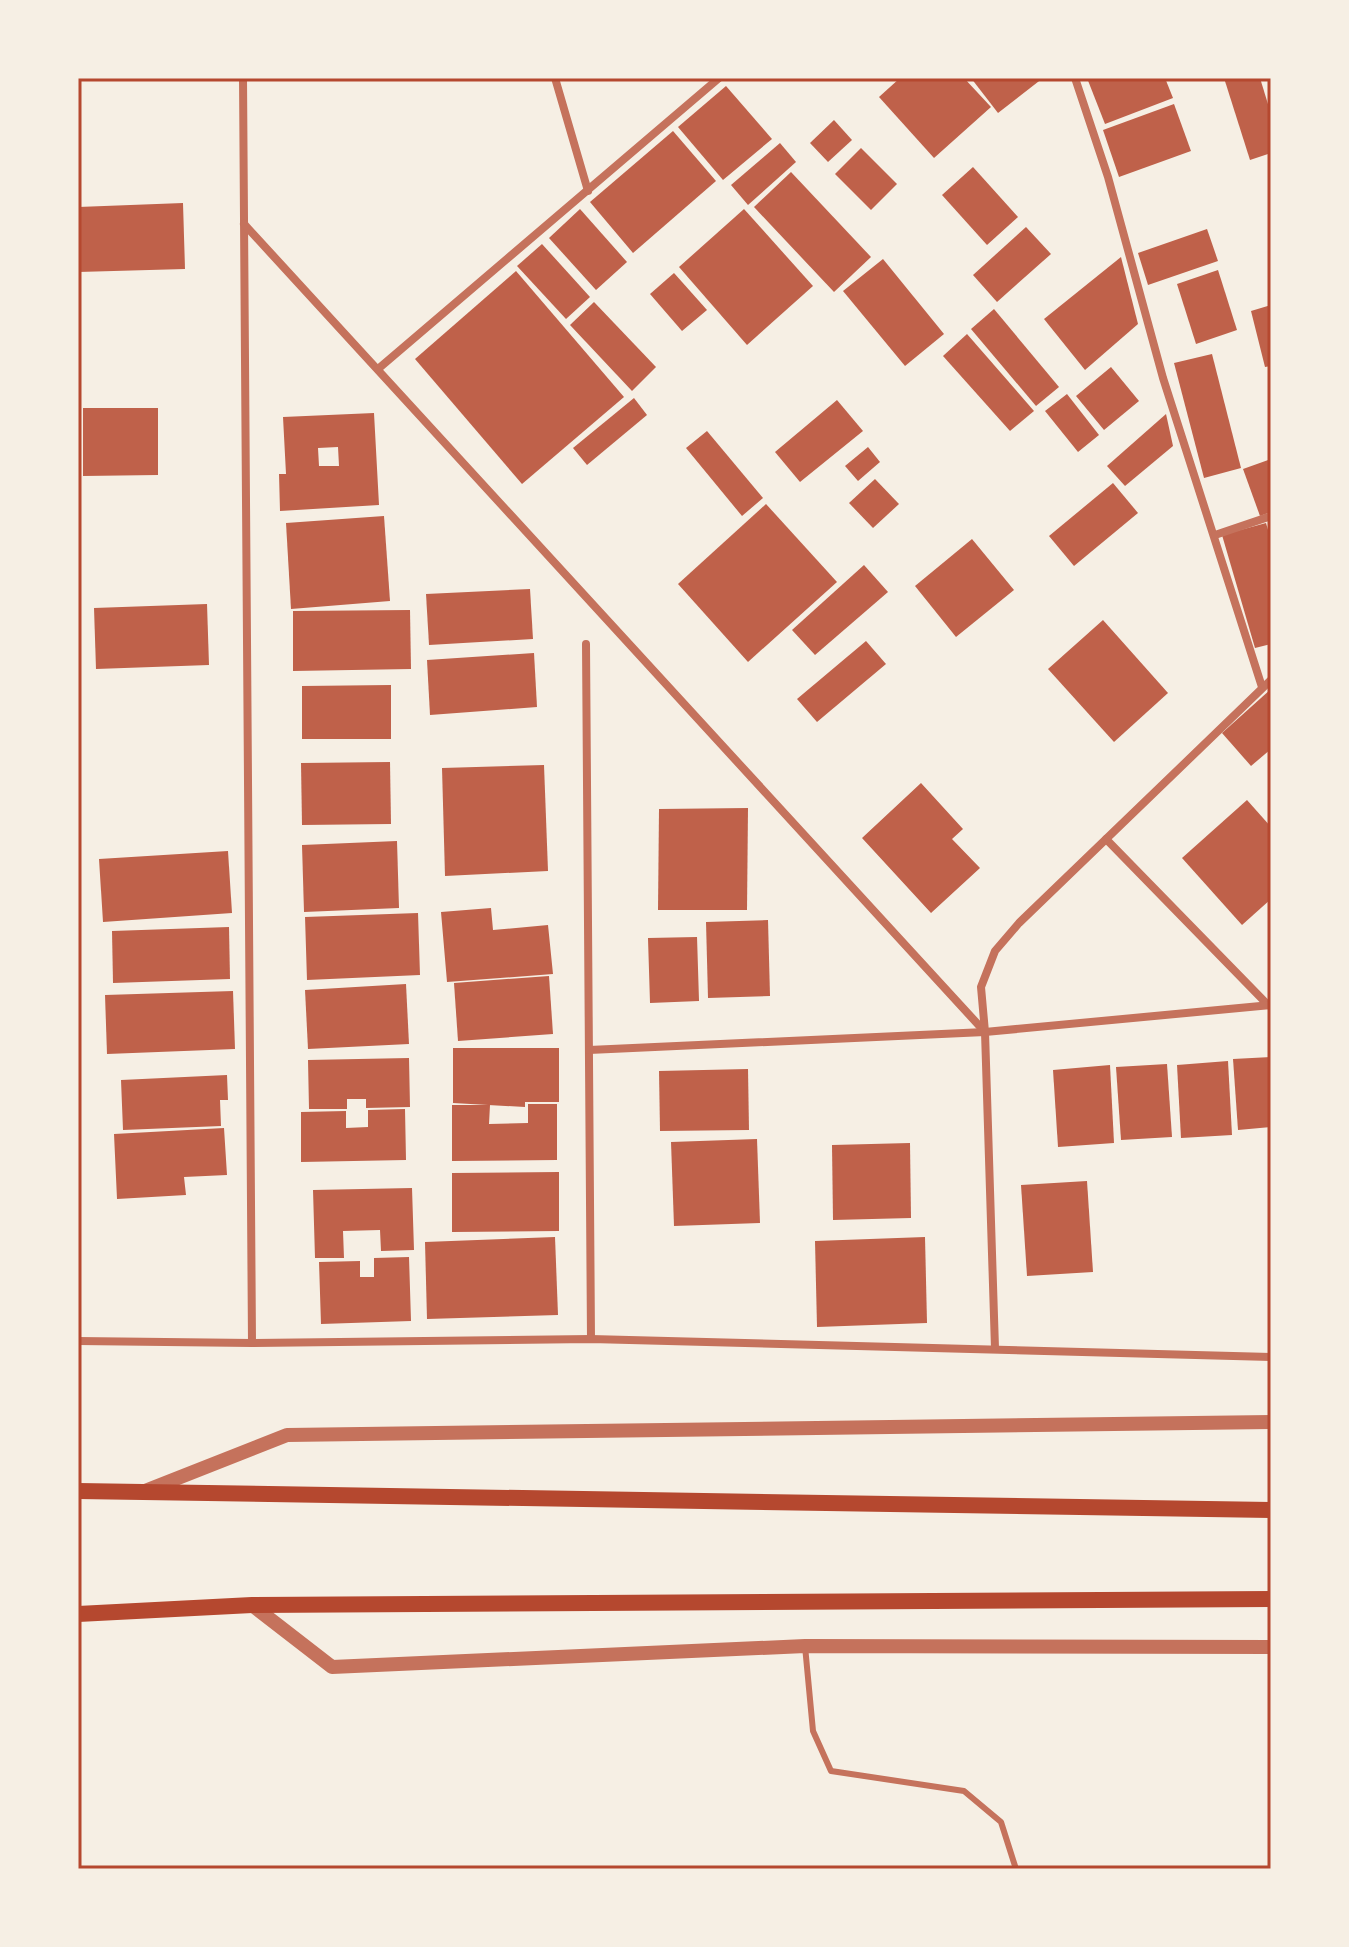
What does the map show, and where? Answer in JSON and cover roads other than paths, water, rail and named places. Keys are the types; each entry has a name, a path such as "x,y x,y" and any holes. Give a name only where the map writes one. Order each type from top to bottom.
{"main road":[{"path":"78,1491 1271,1510"},
{"path":"78,1614 252,1605 1271,1599"}],"street":[{"path":"243,78 252,1343"},
{"path":"555,78 588,191"},
{"path":"378,369 719,78"},
{"path":"1075,78 1108,177 1163,378 1262,687"},
{"path":"244,224 985,1032"},
{"path":"1215,535 1271,516"},
{"path":"586,644 591,1339"},
{"path":"995,1348 981,987 995,951 1019,923 1271,680"},
{"path":"1106,839 1269,1005"},
{"path":"589,1050 985,1032 1269,1005"},
{"path":"78,1341 252,1343 591,1339 1271,1357"},
{"path":"141,1493 287,1435 1271,1422"},
{"path":"252,1605 332,1667 805,1646 1271,1647"}],"lane":[{"path":"805,1646 813,1731 831,1771 964,1791 1001,1822 1016,1869"}]}
